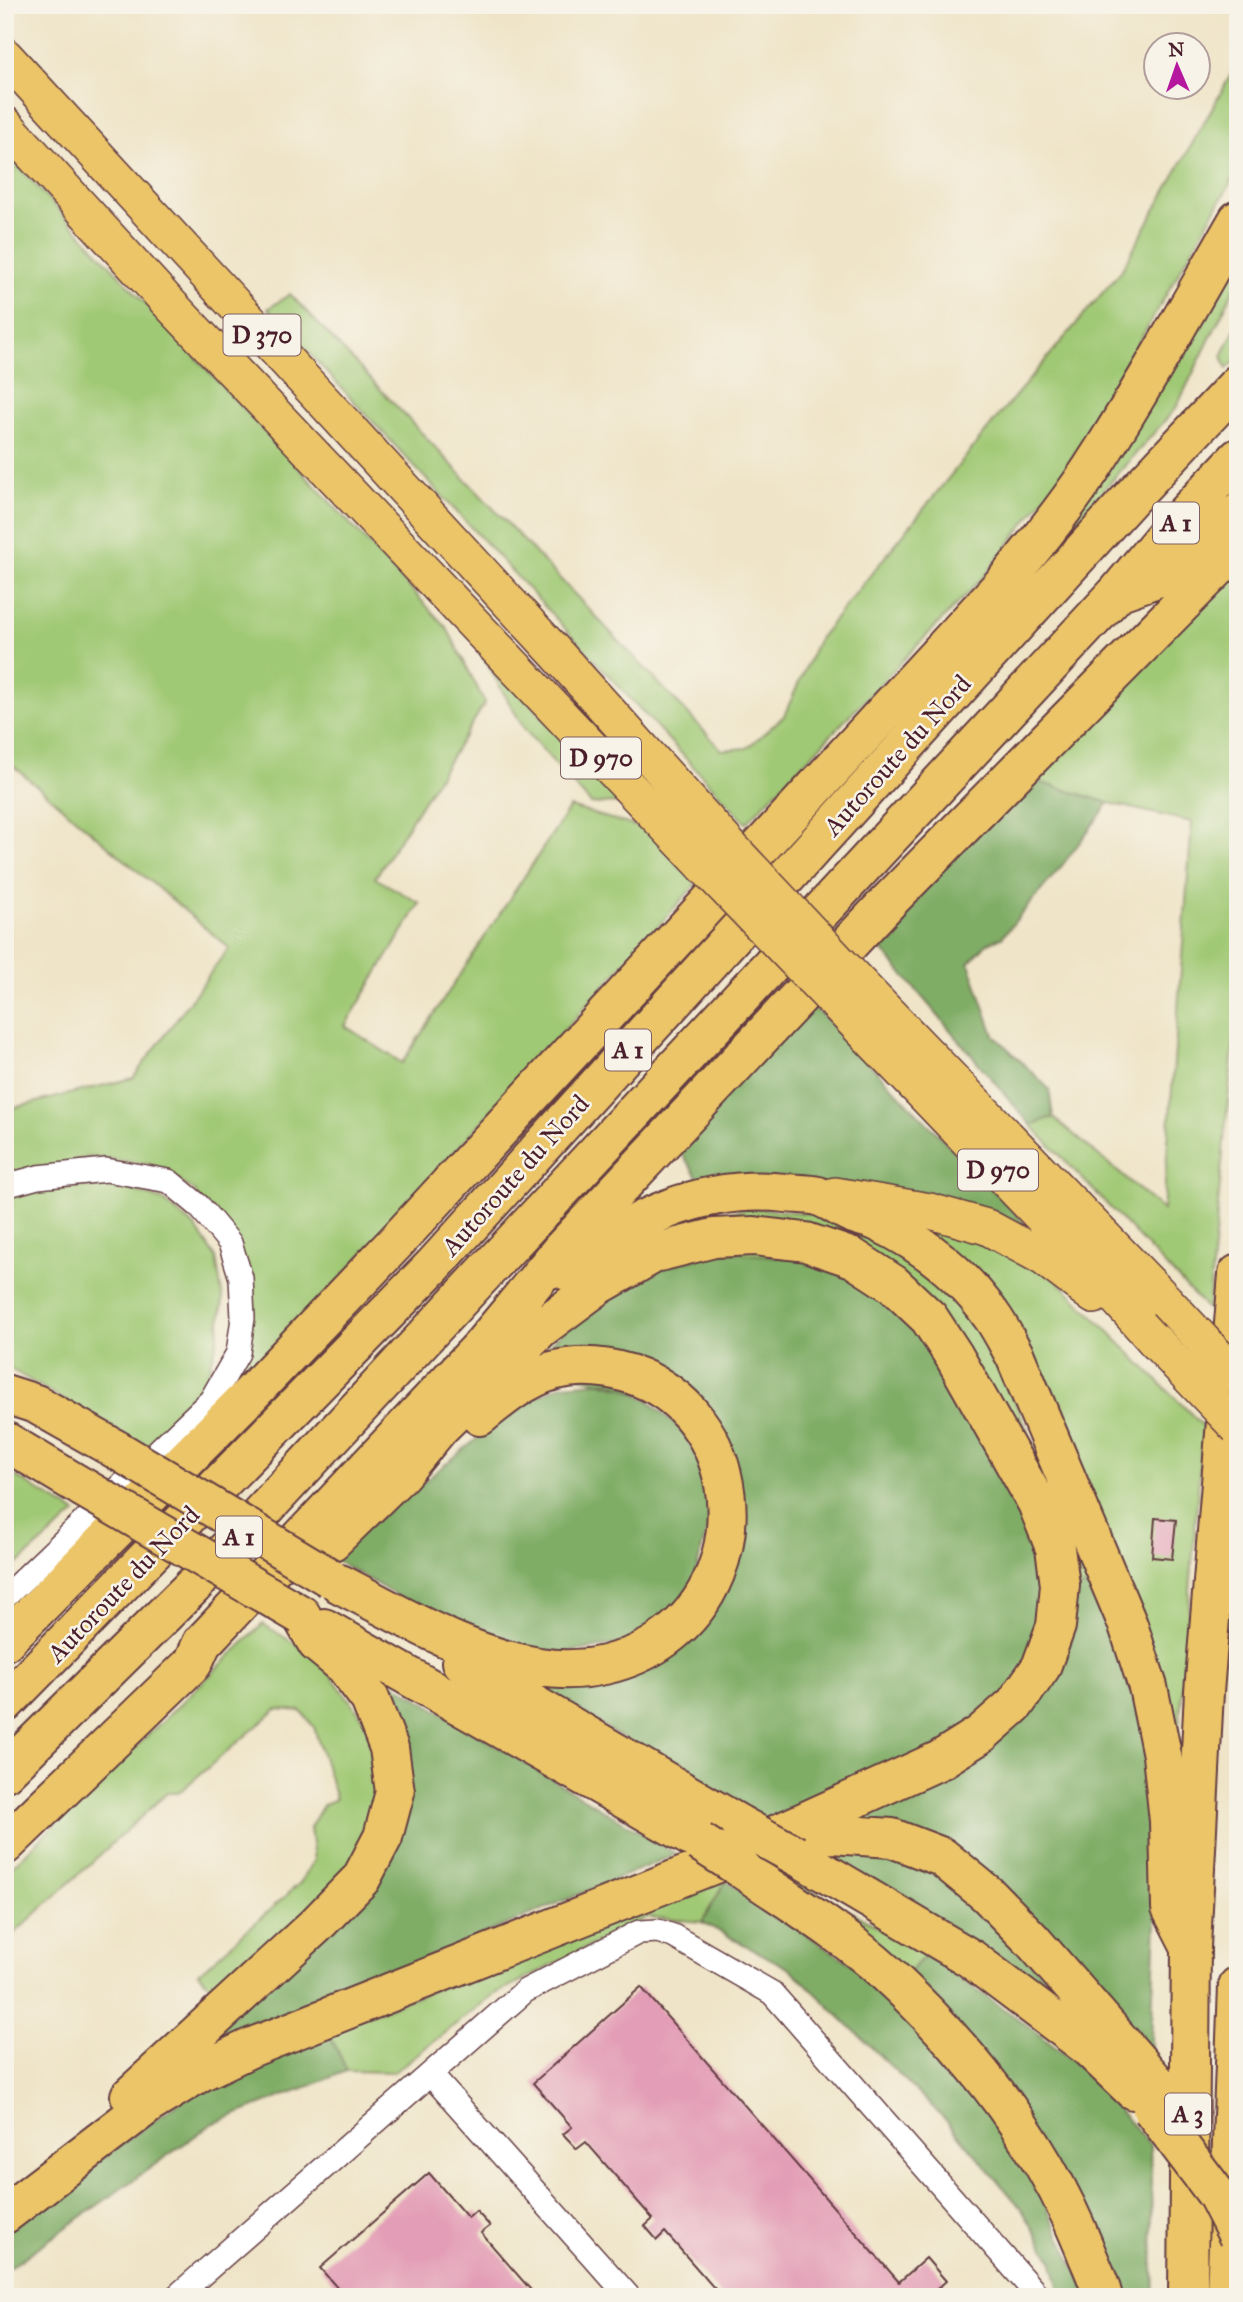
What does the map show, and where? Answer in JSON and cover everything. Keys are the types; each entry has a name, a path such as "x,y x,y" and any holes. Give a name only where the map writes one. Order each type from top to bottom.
{"highway":[{"path":"5,1641 244,1401 397,1241 1003,584 1047,531 1090,470 1238,220"},
{"name":"Autoroute du Nord","path":"5,1703 432,1266 1128,500 1238,384"},
{"name":"Autoroute du Nord","path":"5,1772 193,1586 1118,592 1168,532 1238,458"},
{"path":"1118,592 1176,571 1238,513"},
{"path":"5,1845 192,1663 202,1643 479,1349 561,1250 888,902 1238,547"},
{"path":"479,1349 587,1253 646,1217 681,1203 716,1195 759,1190 818,1197 851,1213 874,1220 936,1257 967,1286 991,1314 1016,1356 1128,1625 1148,1687 1163,1755 1169,1821 1171,1908 1191,1947"},
{"path":"5,2214 150,2103 202,2071 699,1856 940,1760 981,1734 1015,1704 1041,1667 1056,1626 1060,1585 1055,1548 1037,1503 954,1356 929,1318 893,1284 853,1258 806,1241 754,1236 714,1238 655,1253 599,1285 541,1328 440,1427 402,1473 215,1656 192,1663"},
{"name":"A 3","path":"1188,2297 1191,1947 1204,1692 1238,1274"},
{"path":"335,1581 465,1647 502,1660 543,1668 589,1667 614,1663 639,1654 674,1631 689,1617 701,1601 718,1568 727,1532 728,1497 715,1452 699,1422 669,1394 641,1378 609,1367 585,1366 552,1371 522,1385 402,1473"},
{"path":"20,1399 117,1450 335,1581 427,1642 970,1958 1154,2095"},
{"path":"5,1441 301,1615 699,1856 742,1869 821,1923 884,1972 957,2046 1019,2123 1068,2207 1103,2297"},
{"path":"5,1625 52,1592"},
{"path":"5,2202 116,2108 315,1926 361,1879 383,1837 395,1791 389,1748 370,1699 345,1666 317,1643 301,1615"},
{"path":"699,1856 831,1834 892,1838 942,1857 987,1895 1031,1940 1154,2095 1217,2195 1236,2234"},
{"name":"A 3","path":"1226,2297 1236,2234 1238,1986"}],"main road":[{"name":"D 370","path":"5,56 519,614"},
{"name":"D 370","path":"5,124 166,300 499,649"},
{"name":"D 970","path":"519,614 716,855"},
{"name":"D 970","path":"499,649 716,855 846,991 1166,1301 1238,1378"},
{"name":"D 970","path":"846,991 1155,1341 1238,1428"},
{"path":"818,1197 838,1195 930,1211 987,1227 1044,1258 1092,1294 1125,1327 1155,1341"}],"street":[{"path":"5,1186 38,1177 106,1170 169,1181 199,1206 230,1243 241,1278 243,1318 238,1353 211,1399 5,1597"},
{"path":"5,1380 20,1399"},
{"path":"176,2297 525,1991 639,1931 658,1931 673,1936 772,1993 1039,2297"},
{"path":"431,2075 629,2297"}],"green space":[{"path":"1238,62 1238,170 1064,472 987,573 746,823 268,309 290,294 722,750 747,748 784,716 818,640 1001,413 1121,271"},
{"path":"5,152 447,628 485,703 375,878 420,903 345,1026 402,1063 570,807 648,830 696,884 247,1382 216,1406 247,1285 194,1190 149,1164 90,1157 5,1180 5,1110 133,1078 229,948 5,759"},
{"path":"1238,261 1238,281 1176,408 1107,486 1048,563 1029,583 1186,349"},
{"path":"1238,323 1238,358 1227,369 1222,356"},
{"path":"1238,566 1238,995 1208,1310 1031,1125 1053,1117 1163,1210 1192,822 1109,803 1029,779"},
{"path":"476,645 623,803 591,804 525,730"},
{"path":"1029,779 1109,803 1061,867 1002,937 986,944 969,963 994,1035 1049,1089 1053,1117 1031,1125 872,938"},
{"path":"809,1002 1021,1219 1033,1238 701,1183 674,1141"},
{"path":"50,1186 124,1187 164,1201 195,1227 216,1258 223,1300 217,1342 208,1374 184,1411 148,1448 5,1366 5,1199"},
{"path":"750,1208 816,1214 908,1255 956,1299 992,1348 1094,1584 1070,1591 622,1249 676,1222"},
{"path":"908,1217 964,1227 1056,1279 1203,1426 1176,1770 1054,1425"},
{"path":"722,1251 816,1261 872,1288 920,1328 1022,1512 1042,1569 1044,1603 1032,1648 1013,1688 961,1736 766,1823 540,1689 568,1681 719,1598 699,1408 528,1363 582,1315 643,1273"},
{"path":"609,1381 647,1399 685,1434 706,1475 713,1506 690,1595 638,1641 558,1654 463,1635 331,1557 516,1407 561,1385"},
{"path":"5,1470 76,1513 5,1575"},
{"path":"1094,1584 1142,1722 1158,1876 1150,2065 1018,1903 814,1823 1000,1734 1070,1591"},
{"path":"263,1624 318,1658 374,1733 379,1817 330,1903 221,1997 199,1973 300,1883 314,1860 310,1828 323,1805 336,1799 314,1727 301,1711 277,1709 178,1793 167,1793 5,1942 5,1873"},
{"path":"378,1674 676,1854 246,2033 182,2067 384,1850"},
{"path":"855,1843 955,1877 1102,2041 806,1849"},
{"path":"761,1860 926,1955 906,1975"},
{"path":"714,1879 726,1881 702,1922 647,1917 493,1995 394,2072 347,2071 328,2031"},
{"path":"726,1881 871,1977 949,2056 1025,2162 1089,2297 1062,2297 1052,2260 1021,2208 948,2122 792,1970 702,1922"},
{"path":"926,1955 1027,2025 1078,2065 1150,2145 1154,2297 1112,2297 906,1975"},
{"path":"328,2031 347,2071 212,2124 5,2271 5,2229 209,2081"}],"building":[{"path":"1155,1518 1176,1520 1172,1559 1152,1557"},
{"path":"641,1987 899,2282 926,2258 946,2281 928,2297 722,2297 665,2232 657,2240 645,2226 653,2219 586,2142 577,2149 563,2134 572,2127 533,2083"},
{"path":"429,2173 468,2218 476,2211 490,2226 481,2233 537,2297 345,2297 320,2268"}]}
